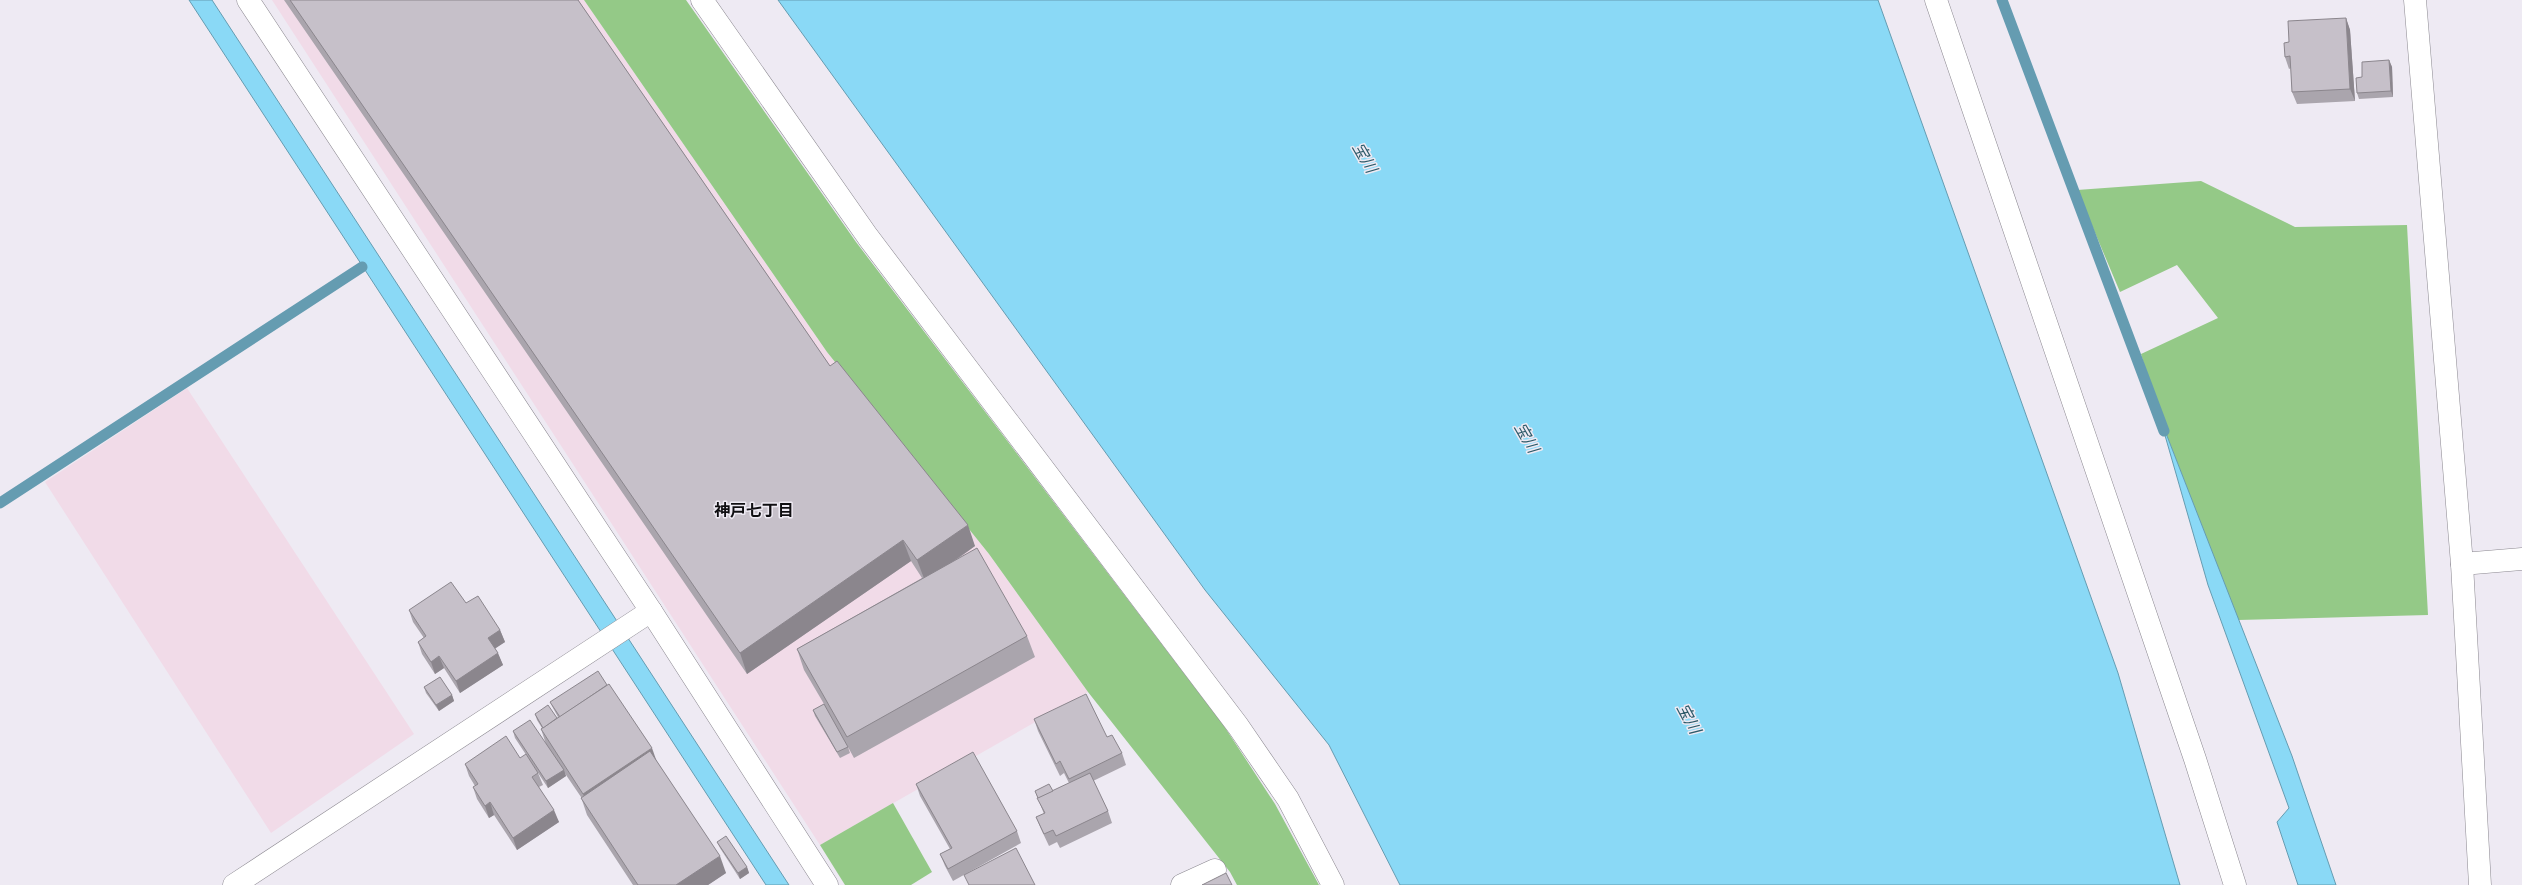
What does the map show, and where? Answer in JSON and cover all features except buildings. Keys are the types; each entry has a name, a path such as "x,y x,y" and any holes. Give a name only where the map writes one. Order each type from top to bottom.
{"street":[{"path":"248,0 651,611 828,885"},
{"path":"702,0 868,237 1238,726 1288,799 1333,885"},
{"path":"1936,0 2193,751 2235,885"},
{"path":"2415,0 2462,564 2480,885"},
{"path":"2462,564 2522,559"},
{"path":"234,885 651,611"},
{"path":"1182,885 1215,870"}],"shaded area":[{"path":"272,0 584,0 827,352 989,554 1088,692 820,845"},
{"path":"187,388 414,734 271,833 45,482"}],"green space":[{"path":"584,0 686,0 856,242 1224,726 1275,804 1319,885 1237,885 1230,872 1088,692 989,554 827,352"},
{"path":"2201,181 2295,227 2407,225 2428,615 2238,620 2160,418 2141,354 2218,318 2177,265 2120,292 2077,190"},
{"path":"893,803 932,872 911,885 845,885 820,845"}],"water":[{"path":"189,0 212,0 789,885 766,885"},
{"name":"宝川","path":"778,0 1878,0 2118,673 2180,885 1400,885 1329,745 1205,590"},
{"path":"2160,418 2292,756 2336,885 2298,885 2277,822 2289,808 2208,585"}],"waterway":[{"path":"2002,0 2164,431"},
{"path":"0,503 362,267"}],"district":[{"name":"神戸七丁目","path":"754,511"}]}
